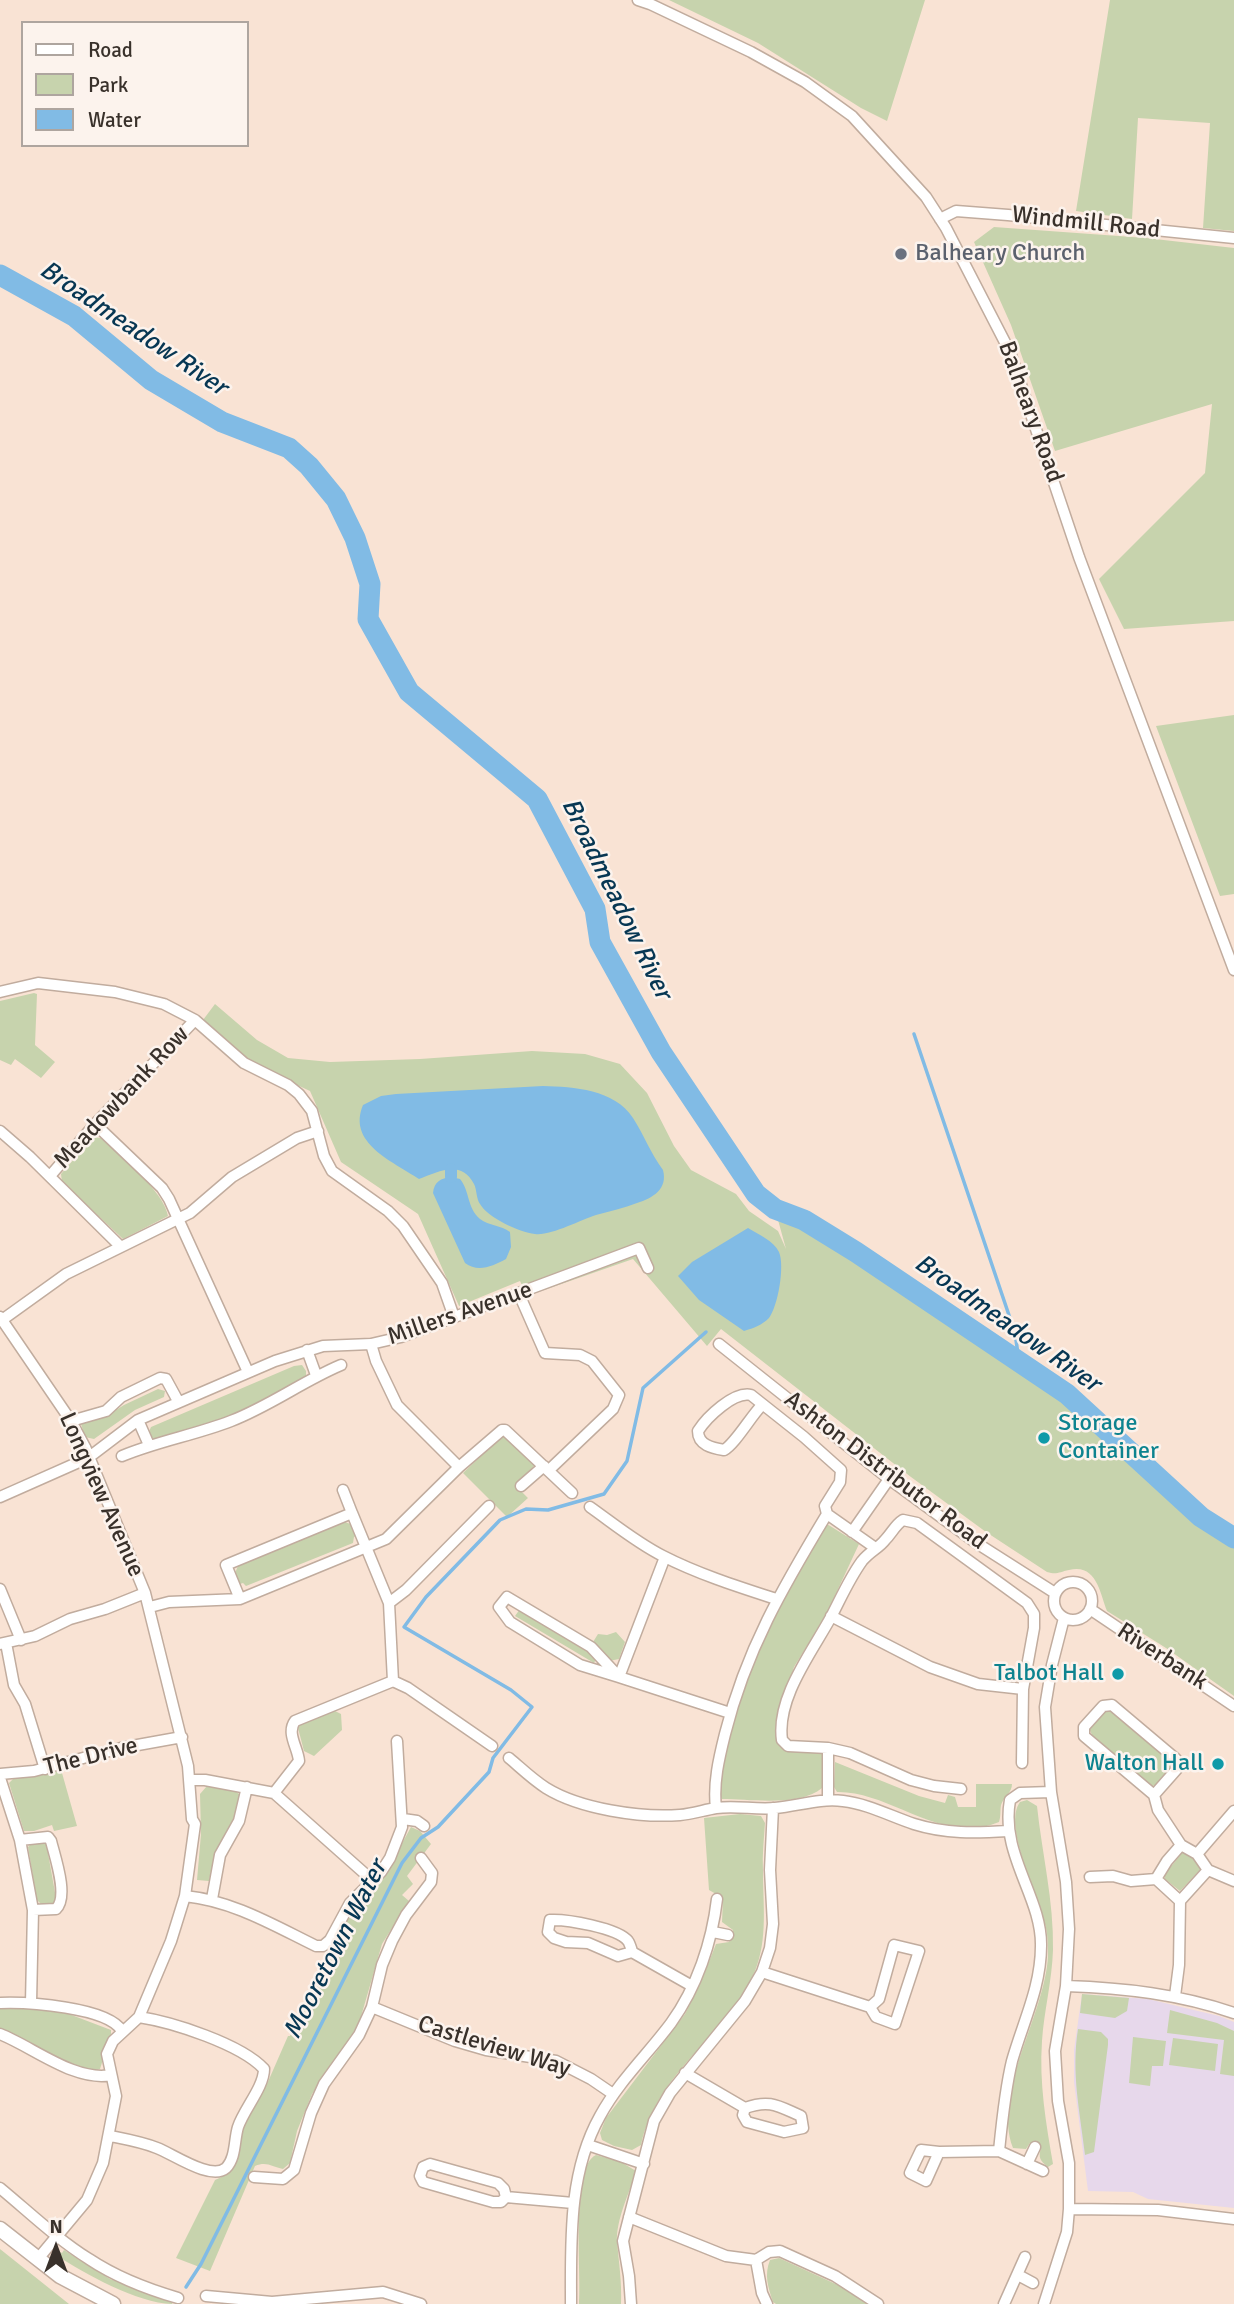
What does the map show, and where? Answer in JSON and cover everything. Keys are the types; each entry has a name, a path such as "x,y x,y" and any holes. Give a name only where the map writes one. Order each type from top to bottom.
{"street":[{"name":"Balheary Road","path":"638,0 751,52 805,82 852,116 926,197 940,219 1010,352 1079,557 1234,970"},
{"name":"Windmill Road","path":"940,219 956,211 1234,238"},
{"path":"0,992 38,984 115,992 164,1003 195,1020 244,1063 293,1089 312,1111 324,1156 332,1171 388,1211 403,1226 442,1283 454,1317"},
{"name":"Meadowbank Row","path":"50,1176 95,1124 195,1020"},
{"path":"95,1124 162,1188 179,1219 248,1372"},
{"path":"0,1131 50,1176 120,1246"},
{"path":"1,1318 66,1274 190,1213 232,1177 297,1138 318,1131"},
{"name":"Millers Avenue","path":"0,1497 88,1458 138,1419 307,1350 340,1344 371,1344 401,1337 639,1248 648,1269"},
{"path":"519,1294 545,1353 580,1355 592,1361 619,1395 613,1409 546,1468 521,1486"},
{"name":"Longview Avenue","path":"1,1318 71,1421 88,1458 145,1592 182,1737"},
{"path":"371,1344 397,1405 459,1468"},
{"name":"Ashton Distributor Road","path":"719,1344 889,1479 975,1542 1055,1593"},
{"path":"307,1350 316,1375"},
{"path":"122,1455 230,1422 265,1406 316,1375 341,1365"},
{"path":"71,1421 106,1411 121,1397 160,1378 171,1384 178,1401"},
{"path":"762,1405 748,1420 731,1446 724,1450 702,1443 699,1439 698,1431 702,1425 738,1396 751,1395 841,1470 840,1482 825,1506 827,1514 874,1547"},
{"path":"138,1419 149,1445"},
{"path":"150,1607 169,1602 240,1599 391,1535 502,1430 572,1493"},
{"path":"852,1532 889,1479"},
{"path":"343,1490 389,1603 393,1681"},
{"path":"389,1603 406,1590 489,1506"},
{"path":"590,1507 665,1557 746,1590 776,1599"},
{"path":"240,1599 226,1565 352,1513"},
{"path":"716,1808 714,1791 730,1713 746,1669 776,1599 827,1514"},
{"path":"961,1789 911,1780 865,1758 828,1748 789,1746 782,1740 784,1713 801,1669 851,1577 874,1547 883,1543 897,1524 909,1520 917,1523 1027,1603 1034,1614 1023,1689 1021,1763"},
{"path":"619,1677 665,1557"},
{"path":"1069,1581 1081,1583 1092,1597 1090,1609 1076,1620 1064,1618 1054,1605 1055,1593 1069,1581"},
{"path":"0,1589 21,1640"},
{"path":"45,1769 25,1704 13,1685 3,1644 21,1640 145,1592"},
{"path":"619,1677 591,1647 522,1605 507,1597 499,1607 510,1622 580,1665 730,1713"},
{"name":"Riverbank","path":"1090,1609 1234,1706"},
{"path":"831,1616 930,1667 978,1684 1023,1689"},
{"path":"1044,2304 1067,2232 1069,2208 1069,2163 1058,2101 1055,2051 1066,1986 1069,1929 1066,1882 1051,1792 1045,1707 1064,1618"},
{"path":"274,1793 299,1761 291,1732 295,1721 393,1681 408,1688 492,1746"},
{"path":"1154,1795 1177,1769 1176,1759 1112,1705 1103,1706 1084,1727 1084,1736 1154,1795 1158,1810 1181,1845 1197,1854 1209,1870 1234,1881"},
{"path":"37,2260 87,2200 103,2163 116,2096 107,2053 113,2041 139,2017 172,1941 185,1896 195,1833 190,1780 182,1737"},
{"name":"The Drive","path":"0,1776 45,1769 121,1748 182,1737"},
{"path":"185,1896 212,1899 239,1908 316,1946 323,1946 330,1940 350,1903 390,1858 402,1827 397,1741"},
{"path":"828,1748 828,1800"},
{"path":"509,1758 547,1789 561,1796 590,1805 646,1815 678,1815 716,1808 772,1808 828,1800 876,1808 912,1824 945,1832 1008,1831"},
{"path":"0,1776 20,1840 33,1910 31,2003"},
{"path":"190,1780 205,1780 274,1793 372,1880"},
{"path":"212,1899 220,1855 239,1821 247,1787"},
{"path":"999,2151 1007,2088 1038,1980 1041,1944 1036,1916 1008,1831 1007,1817 1010,1800 1020,1793 1051,1792"},
{"path":"631,2304 622,2241 654,2121 685,2073 745,2001 762,1972 770,1948 772,1808"},
{"path":"1197,1854 1234,1811"},
{"path":"403,1819 416,1821 424,1826"},
{"path":"20,1840 48,1837 62,1891 60,1906 56,1909 33,1910"},
{"path":"1156,1879 1181,1845"},
{"path":"254,2177 283,2179 294,2170 324,2084 359,2035 372,2007 382,1965 392,1941 406,1915 432,1882 431,1870 421,1858"},
{"path":"1175,1996 1180,1902 1209,1870"},
{"path":"1090,1877 1113,1876 1131,1881 1156,1879 1180,1902"},
{"path":"571,2304 573,2203 588,2145 598,2119 613,2094 670,2025 692,1986 713,1932 718,1899"},
{"path":"632,1952 618,1956 588,1943 566,1942 554,1938 548,1932 550,1920 563,1920 618,1933 629,1941 632,1952 692,1986"},
{"path":"713,1932 728,1935"},
{"path":"762,1972 870,2007 876,2018 895,2024 919,1951 894,1945 879,1999 870,2007"},
{"path":"1066,1986 1138,1990 1175,1996 1234,2013"},
{"path":"0,2003 31,2003 93,2014 119,2026 122,2031"},
{"name":"Castleview Way","path":"372,2007 454,2041 486,2050 556,2061 613,2094"},
{"path":"110,2136 157,2148 209,2171 224,2170 232,2156 237,2129 248,2104 263,2081 264,2069 232,2049 182,2028 139,2017"},
{"path":"0,2034 74,2070 93,2076 110,2075"},
{"path":"685,2073 744,2108"},
{"path":"759,2102 769,2102 801,2116 803,2128 784,2133 747,2122 743,2115 744,2108 759,2102"},
{"path":"588,2145 644,2164"},
{"path":"1027,2164 1035,2147"},
{"path":"939,2152 999,2151 1043,2171"},
{"path":"430,2164 498,2183 504,2189 506,2197 501,2202 493,2202 423,2182 420,2176 423,2167 430,2164"},
{"path":"0,2188 92,2262 134,2283 178,2298"},
{"path":"506,2197 573,2203"},
{"path":"1069,2208 1158,2210 1234,2219"},
{"path":"629,2217 726,2256 756,2260 769,2252 780,2251 835,2276 878,2304"},
{"path":"0,2229 37,2260 76,2286 113,2304"},
{"path":"1004,2304 1025,2257"},
{"path":"756,2260 762,2293 767,2304"},
{"path":"1018,2275 1033,2283"},
{"path":"165,2294 170,2281"},
{"path":"206,2296 272,2302 383,2292 421,2304"}],"shaded area":[{"path":"1082,1994 1148,1999 1234,2022 1234,2208 1148,2199 1133,2192 1088,2191 1074,2082 1074,2050"}],"green space":[{"path":"669,0 925,0 887,121 861,108 758,43"},
{"path":"1110,0 1234,0 1234,231 1203,228 1210,123 1138,118 1132,219 1076,211"},
{"path":"994,227 1146,238 1234,248 1234,621 1124,629 1099,579 1205,473 1212,404 1055,451 1011,325 974,242"},
{"path":"1234,715 1234,894 1220,896 1156,726"},
{"path":"37,994 35,1045 55,1062 41,1078 15,1059 11,1065 0,1060 0,1001"},
{"path":"215,1004 257,1040 288,1058 330,1062 532,1051 585,1054 620,1064 647,1093 674,1146 691,1170 736,1194 749,1211 778,1231 786,1249 775,1209 804,1220 859,1251 1067,1394 1201,1517 1234,1538 1234,1696 1107,1611 1096,1582 1086,1571 1078,1569 1047,1572 986,1532 721,1329 707,1346 633,1259 527,1296 520,1281 459,1306 418,1214 341,1162 310,1091 243,1060 203,1020"},
{"path":"93,1137 101,1138 140,1174 159,1196 168,1216 123,1239 62,1182 61,1174"},
{"path":"302,1365 306,1376 300,1381 231,1417 154,1439 148,1434 151,1427 294,1366"},
{"path":"158,1389 165,1391 164,1397 135,1410 94,1439 85,1437 81,1424 105,1417"},
{"path":"501,1437 507,1437 535,1465 515,1485 528,1498 507,1517 463,1473"},
{"path":"345,1522 353,1525 357,1535 353,1543 246,1586 240,1584 235,1573 238,1566"},
{"path":"827,1524 859,1544 826,1615 794,1667 777,1737 822,1753 822,1788 813,1794 788,1800 722,1799 719,1793 731,1727 750,1667 785,1594"},
{"path":"520,1609 586,1650 596,1659 594,1663 515,1616"},
{"path":"616,1632 625,1642 619,1659 609,1661 593,1642 598,1634"},
{"path":"1104,1709 1110,1709 1170,1759 1172,1765 1156,1785 1152,1786 1092,1735 1089,1728"},
{"path":"333,1710 341,1714 342,1730 314,1756 304,1751 298,1728 301,1724"},
{"path":"835,1762 919,1796 945,1803 948,1795 955,1797 958,1807 976,1807 976,1784 1012,1784 1012,1787 1001,1805 999,1822 978,1828 957,1827 937,1823 857,1794 837,1792 834,1787"},
{"path":"57,1769 58,1773 62,1773 77,1826 54,1831 52,1825 24,1831 9,1783 15,1777"},
{"path":"207,1786 234,1790 239,1794 237,1808 218,1848 209,1881 197,1880 201,1834 200,1794"},
{"path":"1027,1800 1037,1806 1053,1932 1041,2057 1044,2103 1053,2164 1048,2167 1040,2159 1041,2148 1030,2143 1026,2149 1013,2148 1008,2126 1014,2078 1045,1979 1048,1956 1046,1928 1023,1861 1015,1827 1020,1802"},
{"path":"740,1814 761,1816 765,1823 763,1934 755,1971 728,2015 662,2095 650,2118 641,2145 632,2150 614,2146 602,2140 600,2133 606,2118 685,2014 716,1944 729,1942 733,1930 722,1922 723,1898 709,1890 704,1818"},
{"path":"411,1827 420,1831 431,1844 407,1876 413,1884 402,1895 409,1901 382,1944 360,2020 312,2094 297,2131 290,2163 283,2169 266,2164 255,2166 210,2271 176,2258 215,2180 228,2174 236,2161 244,2125 330,1958 349,1913 383,1878"},
{"path":"46,1842 56,1898 53,1904 42,1905 37,1900 28,1847"},
{"path":"1182,1853 1194,1858 1201,1869 1180,1891 1165,1879 1164,1875"},
{"path":"1082,1994 1129,1998 1127,2011 1115,2018 1080,2013"},
{"path":"27,2007 61,2011 111,2030 100,2069 66,2061 0,2028 0,2008"},
{"path":"1170,2010 1217,2023 1234,2031 1234,2076 1220,2074 1224,2040 1167,2033"},
{"path":"1078,2029 1101,2032 1108,2039 1094,2152 1085,2155 1076,2077"},
{"path":"1133,2037 1166,2041 1163,2066 1152,2066 1150,2086 1129,2083"},
{"path":"1173,2038 1218,2044 1215,2071 1169,2065"},
{"path":"596,2155 621,2162 636,2171 617,2233 621,2304 579,2304 580,2200 588,2163"},
{"path":"0,2249 69,2304 0,2304"},
{"path":"64,2250 110,2279 173,2302 143,2299 112,2286 56,2255 58,2251 62,2253"},
{"path":"779,2258 840,2286 867,2304 776,2304 767,2281 767,2271 770,2260"}],"water":[{"path":"543,1086 567,1087 604,1095 625,1108 663,1170 663,1182 658,1192 643,1201 557,1230 542,1234 528,1233 504,1224 484,1209 474,1184 463,1172 449,1170 419,1179 375,1150 361,1130 363,1105 381,1096"},
{"path":"451,1177 460,1179 473,1210 480,1219 510,1232 511,1247 506,1259 480,1268 465,1263 433,1193 439,1181"},
{"path":"748,1228 773,1244 779,1252 781,1276 778,1296 769,1318 764,1323 744,1331 699,1300 678,1276 692,1262"}],"waterway":[{"name":"Broadmeadow River","path":"0,275 74,316 151,380 222,422 289,448 309,466 336,499 355,538 370,584 368,619 409,692 537,799 595,909 600,942 661,1052 756,1194 775,1209 804,1220 856,1252 1067,1394 1201,1517 1234,1538"},
{"path":"914,1034 1015,1333 1019,1361"},
{"path":"451,1169 451,1177"},
{"name":"Mooretown Water","path":"186,2287 201,2264 402,1863 421,1838 438,1827 489,1772 493,1758 532,1707 511,1690 404,1627 426,1597 500,1520 526,1509 548,1510 604,1494 627,1461 643,1388 706,1332"}],"place":[{"name":"Balheary Church","path":"901,254"},
{"name":"Storage Container","path":"1044,1438"},
{"name":"Talbot Hall","path":"1118,1674"},
{"name":"Walton Hall","path":"1218,1764"}]}
